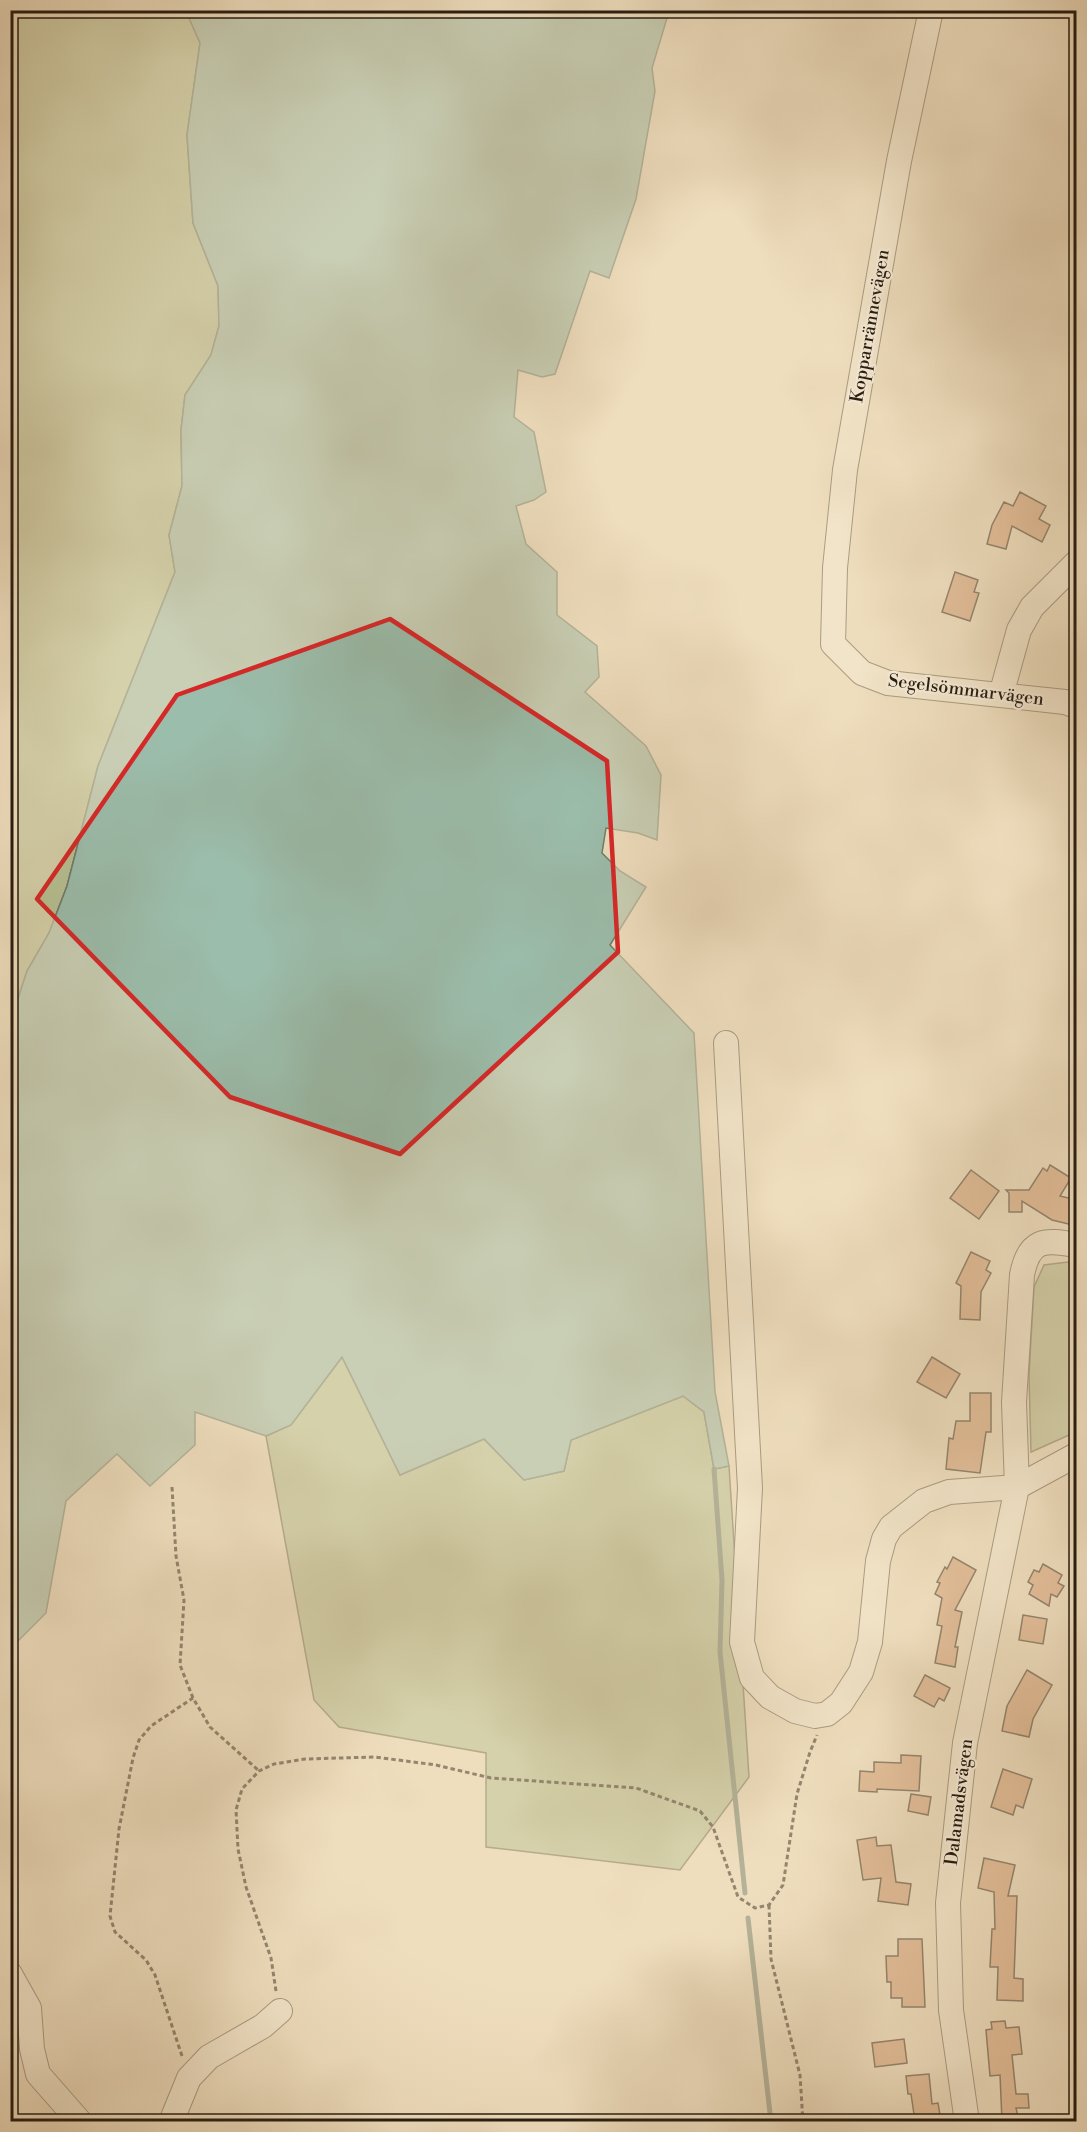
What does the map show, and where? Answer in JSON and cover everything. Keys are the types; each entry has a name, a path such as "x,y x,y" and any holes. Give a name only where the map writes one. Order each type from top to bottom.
{"street":[{"name":"Kopparrännevägen","path":"833,644 835,568 846,470 899,161 931,10"},
{"path":"1001,695 1018,630 1032,607 1077,563"},
{"name":"Segelsömmarvägen","path":"833,644 862,673 888,683 1065,702 1077,706"},
{"path":"726,1043 750,1488 742,1642 752,1678 770,1697 795,1711 815,1716 827,1714 841,1703 861,1672 870,1642 878,1561 884,1539 891,1527 924,1501 949,1492 1017,1487 1077,1455"},
{"name":"Dalamadsvägen","path":"967,2121 951,2010 948,1903 965,1743 1017,1487 1014,1402 1021,1285 1025,1259 1034,1246 1052,1241 1077,1245"},
{"path":"10,1974 29,2008 32,2049 38,2074 80,2121"},
{"path":"171,2121 189,2078 209,2057 263,2026 280,2011"}],"path":[{"path":"172,1487 176,1556 184,1600 180,1665 193,1698 210,1727 259,1771"},
{"path":"189,2078 155,1976 146,1960 115,1932 110,1916 119,1829 133,1758 139,1740 151,1725 193,1698"},
{"path":"803,2121 800,2075 771,1959 769,1905 783,1885 797,1794 810,1752 827,1714"},
{"path":"280,2011 271,1958 246,1887 238,1849 236,1810 242,1789 259,1771 274,1764 305,1759 375,1757 436,1764 491,1778 636,1788 700,1811 713,1827 738,1897 755,1908 769,1905"}],"highlighted area":[{"path":"390,619 607,761 618,952 400,1154 230,1097 37,899 177,695"}],"shaded area":[{"path":"11,11 186,11 200,43 187,135 193,223 218,286 219,326 211,355 185,395 181,430 182,486 169,535 175,572 98,766 67,886 49,933 27,971 11,1020"},
{"path":"186,11 672,11 667,18 652,68 655,91 636,199 609,278 590,271 555,374 542,377 518,370 514,417 534,432 546,492 534,500 516,506 526,544 557,572 557,615 597,646 599,677 585,692 646,746 661,775 657,840 638,833 606,828 602,853 620,871 646,887 610,945 694,1033 715,1392 729,1466 714,1469 704,1412 683,1396 571,1440 564,1471 524,1480 484,1439 400,1475 342,1357 291,1425 266,1436 195,1412 195,1445 150,1486 117,1454 66,1501 46,1613 11,1648 11,1020 27,971 49,933 67,886 98,766 175,572 169,535 182,486 181,430 185,395 211,355 219,326 218,286 193,223 187,135 200,43"},
{"path":"1068,1262 1076,1267 1076,1432 1031,1452 1029,1375 1034,1287 1044,1265"},
{"path":"342,1357 400,1475 484,1439 524,1480 564,1471 571,1440 683,1396 704,1412 714,1469 729,1466 749,1777 680,1870 486,1847 486,1753 339,1727 314,1700 266,1436 291,1425"}],"building":[{"path":"1020,492 1046,506 1039,519 1050,525 1042,542 1012,526 1006,549 987,544 992,525 1004,502 1013,506"},
{"path":"955,572 978,580 974,592 979,593 970,621 942,612"},
{"path":"1050,1165 1071,1178 1060,1196 1077,1200 1077,1226 1052,1220 1022,1201 1022,1212 1009,1212 1009,1193 1006,1190 1029,1190 1043,1168 1047,1171"},
{"path":"971,1170 999,1191 979,1219 950,1198"},
{"path":"971,1252 990,1261 986,1270 991,1273 981,1292 980,1320 960,1319 961,1286 956,1283"},
{"path":"932,1357 960,1374 946,1398 917,1382"},
{"path":"970,1393 991,1393 991,1432 986,1432 980,1473 946,1469 949,1438 953,1439 956,1421 970,1421"},
{"path":"953,1557 976,1570 955,1610 962,1612 955,1647 958,1647 955,1667 935,1663 942,1626 937,1625 942,1598 935,1594 940,1583 937,1582"},
{"path":"1043,1564 1062,1575 1058,1583 1064,1586 1057,1597 1051,1594 1049,1606 1029,1594 1033,1585 1028,1582 1034,1570 1039,1572"},
{"path":"1023,1615 1047,1619 1043,1644 1019,1640"},
{"path":"1027,1670 1052,1685 1033,1719 1029,1737 1002,1731 1007,1706"},
{"path":"925,1675 950,1688 944,1701 939,1698 934,1707 914,1696"},
{"path":"901,1755 921,1756 919,1791 877,1789 877,1792 859,1791 860,1771 874,1772 874,1762 901,1763"},
{"path":"1003,1769 1032,1779 1023,1808 1016,1805 1013,1815 991,1807"},
{"path":"911,1794 931,1797 928,1815 908,1811"},
{"path":"876,1837 877,1846 891,1845 896,1882 911,1884 908,1905 878,1901 881,1878 863,1880 857,1840"},
{"path":"984,1858 1015,1865 1008,1896 1017,1896 1014,1978 1023,1979 1023,2001 997,2000 998,1967 990,1967 992,1929 995,1929 994,1892 978,1888"},
{"path":"898,1939 922,1939 925,2007 902,2007 902,1998 891,1998 891,1982 887,1982 886,1956 898,1956"},
{"path":"1005,2021 1006,2028 1019,2027 1022,2054 1012,2055 1016,2094 1028,2094 1029,2108 1016,2108 1019,2121 1002,2121 1000,2075 990,2076 986,2030 992,2029 991,2022"},
{"path":"904,2039 907,2063 875,2067 872,2043"},
{"path":"929,2074 932,2104 938,2103 941,2121 915,2121 906,2076"}],"waterway":[{"path":"714,1469 722,1580 720,1652 745,1893"},
{"path":"748,1918 771,2122"}]}
